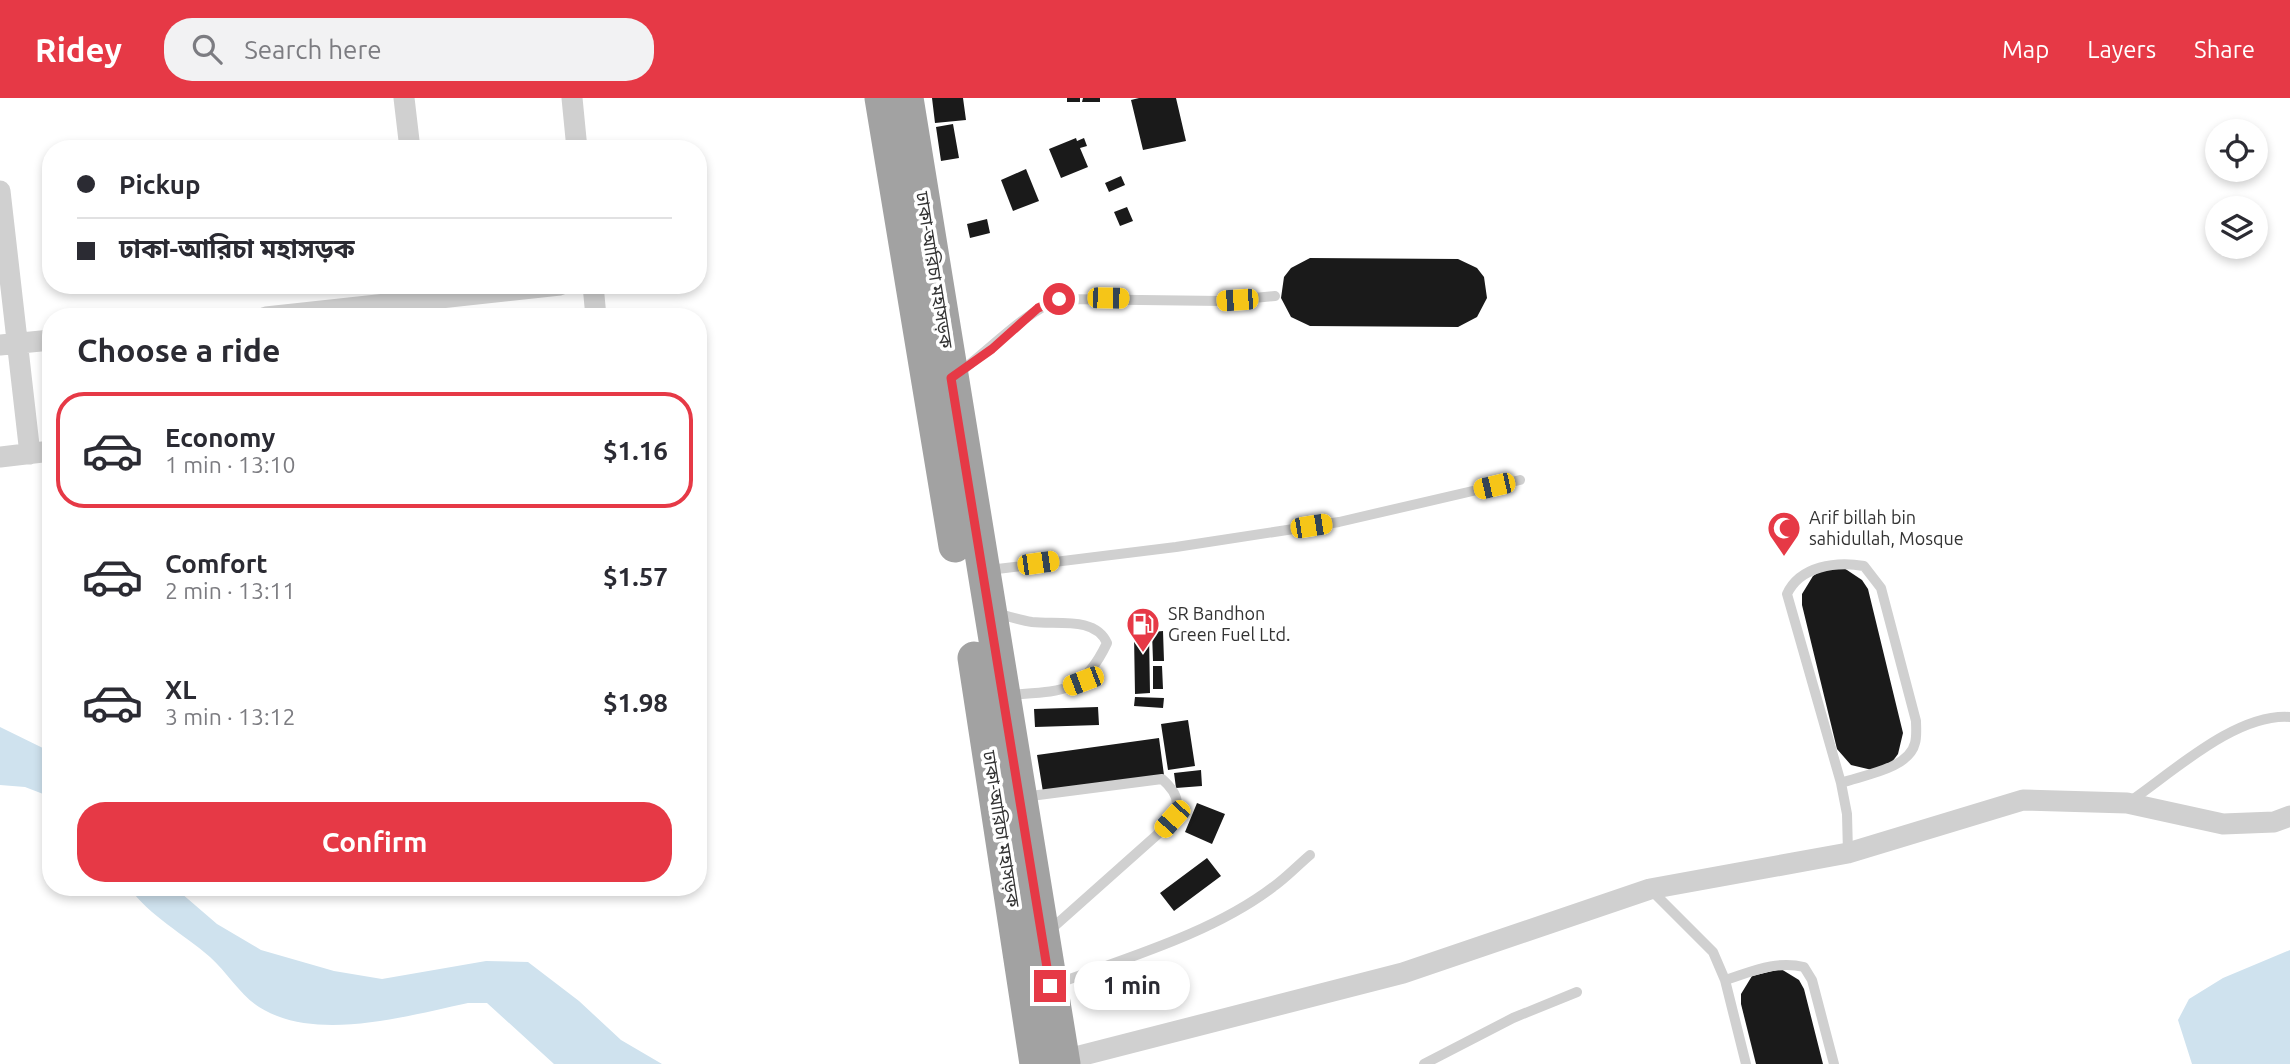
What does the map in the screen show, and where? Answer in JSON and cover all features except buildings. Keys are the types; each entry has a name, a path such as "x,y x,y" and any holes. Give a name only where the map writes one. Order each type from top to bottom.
{"highway":[{"name":"ঢাকা-আরিচা মহাসড়ক","path":"881,98 1006,858 1055,1063"},
{"name":"ঢাকা-আরিচা মহাসড়ক","path":"907,98 1050,986 1055,1063"}],"street":[{"path":"404,98 409,140"},
{"path":"572,98 577,140"},
{"path":"0,191 9,344 40,452 0,457"},
{"path":"324,308 412,294"},
{"path":"9,344 42,341"},
{"path":"1055,1063 1403,973 1650,889 1848,853 2023,800 2127,803 2223,824 2274,822 2290,816"}],"lane":[{"path":"951,378 992,349 1038,308 1059,299 1222,301 1275,296"},
{"path":"983,571 1176,547 1339,522 1520,480"},
{"path":"1841,783 1895,765 1908,757 1915,743 1916,720 1881,588 1864,565 1850,563 1815,569 1801,575 1787,594 1841,783 1847,814 1848,853"},
{"path":"989,610 1018,620 1083,624 1100,632 1107,643 1100,660 1083,681 1054,691 1003,695"},
{"path":"2127,803 2224,735 2267,718 2290,717"},
{"path":"1020,798 1162,779 1174,790 1178,805 1172,819 1158,834 1042,937"},
{"path":"1050,986 1156,947 1222,918 1272,888 1310,855"},
{"path":"1650,889 1713,953 1725,980 1746,1064"},
{"path":"1725,980 1775,965 1804,967 1812,980 1834,1064"},
{"path":"1424,1064 1513,1018 1577,992"}],"water":[{"path":"0,727 42,748 42,794 25,787 0,785"},
{"path":"184,896 217,924 261,950 334,971 382,979 486,961 528,962 579,1001 621,1040 662,1064 554,1064 487,1003 468,1003 362,1023 334,1025 282,1018 252,1002 210,957 137,897"},
{"path":"2290,950 2290,1064 2192,1064 2178,1020 2189,999 2223,978"}],"place":[{"name":"Arif billah bin sahidullah, Mosque","path":"1784,558"},
{"name":"SR Bandhon Green Fuel Ltd.","path":"1143,654"}],"route":[{"path":"1050,986 951,378 992,349 1038,308 1059,299"}]}
